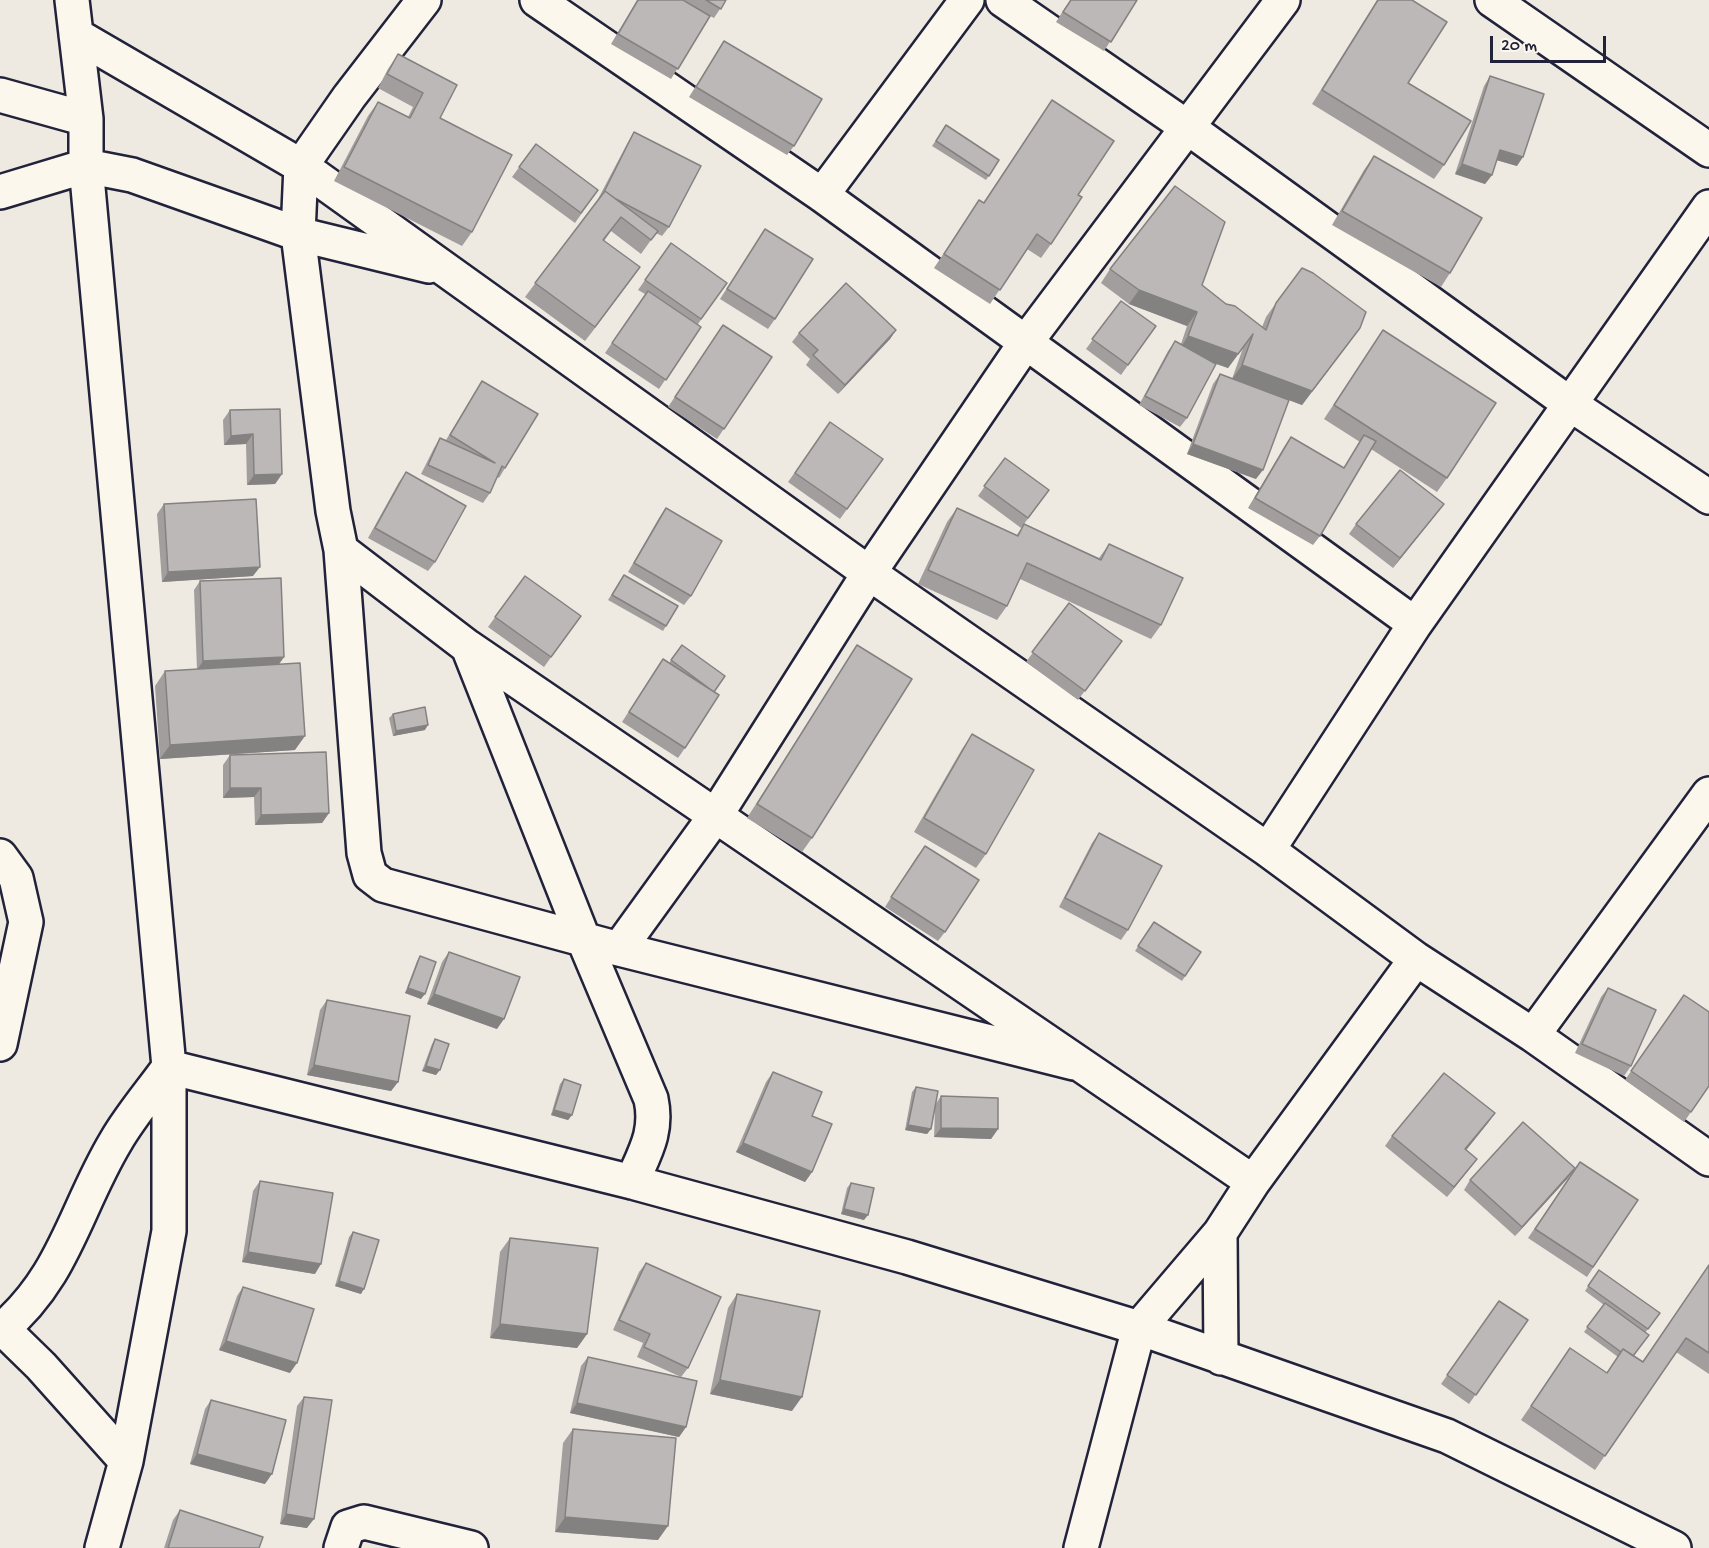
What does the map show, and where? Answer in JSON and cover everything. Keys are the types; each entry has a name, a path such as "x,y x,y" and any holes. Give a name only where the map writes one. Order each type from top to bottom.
{"street":[{"path":"72,0 86,119 86,166 169,1067 169,1231 126,1461 102,1548"},
{"path":"424,0 350,97 302,166 298,234 333,511 341,550 364,853 370,875 383,885 619,948 1074,1063"},
{"path":"537,0 822,195 1415,624"},
{"path":"822,195 967,0"},
{"path":"1002,0 1187,127 1570,404 1708,494"},
{"path":"619,948 716,815 869,573 1026,342 1283,0"},
{"path":"1492,0 1709,150"},
{"path":"76,35 302,166 869,573 1268,850 1416,959 1533,1035 1709,1159"},
{"path":"0,95 86,119"},
{"path":"0,192 86,166 143,179 298,234 447,270"},
{"path":"1268,850 1415,624 1709,207"},
{"path":"341,550 468,647 716,815 1074,1063 1253,1182"},
{"path":"468,647 583,938 651,1099 655,1119 651,1137 632,1182"},
{"path":"1533,1035 1703,814"},
{"path":"0,856 16,878 26,921 0,1044"},
{"path":"1081,1548 1139,1328 1220,1233 1253,1182 1416,959"},
{"path":"169,1067 632,1182 907,1257 1139,1328 1447,1436 1674,1548"},
{"path":"126,1461 41,1366 1,1329 38,1295 52,1272 116,1141 169,1067"},
{"path":"1220,1233 1221,1358"},
{"path":"341,1548 348,1527 364,1522 471,1548"}],"building":[{"path":"638,0 683,0 710,16 678,69 618,34"},
{"path":"706,0 726,0 721,9"},
{"path":"1071,0 1137,0 1111,42 1063,12"},
{"path":"1378,0 1412,0 1447,22 1408,83 1471,121 1444,165 1322,90"},
{"path":"724,41 822,99 794,146 696,87"},
{"path":"398,54 457,85 440,118 512,155 472,232 344,167 378,102 410,118 423,93 387,74"},
{"path":"1490,76 1544,94 1523,157 1500,150 1492,175 1462,164"},
{"path":"1052,100 1114,141 1078,195 1082,197 1051,244 1037,234 1000,290 944,254 979,200 984,203"},
{"path":"946,125 999,160 989,176 936,141"},
{"path":"634,132 701,166 669,227 604,192"},
{"path":"536,144 598,190 581,213 519,167"},
{"path":"1374,156 1482,218 1450,273 1342,211"},
{"path":"1175,186 1225,222 1202,285 1226,304 1235,306 1266,330 1276,303 1302,268 1313,273 1366,312 1360,328 1312,391 1242,365 1253,334 1238,354 1188,336 1197,312 1139,290 1110,269"},
{"path":"605,191 658,231 651,240 621,217 603,240 640,267 595,327 535,283"},
{"path":"765,229 813,259 775,319 727,289"},
{"path":"671,243 727,283 701,319 645,280"},
{"path":"846,283 896,330 845,385 813,355 818,350 799,333"},
{"path":"648,291 701,327 666,380 612,343"},
{"path":"1121,301 1156,326 1128,365 1092,339"},
{"path":"723,325 772,357 724,429 675,397"},
{"path":"1383,330 1496,403 1447,478 1334,405"},
{"path":"1175,341 1216,364 1187,418 1145,396"},
{"path":"1220,374 1289,400 1263,470 1193,444"},
{"path":"482,381 538,414 505,468 502,466 490,493 428,465 440,438 495,463 450,435"},
{"path":"280,409 282,474 254,475 253,434 231,436 230,410"},
{"path":"830,422 883,459 847,509 795,473"},
{"path":"1364,435 1376,441 1320,536 1255,498 1291,437 1344,468"},
{"path":"1005,458 1049,490 1028,518 984,486"},
{"path":"1400,470 1444,504 1400,558 1356,524"},
{"path":"406,472 466,506 435,562 375,528"},
{"path":"256,499 260,567 168,572 164,504"},
{"path":"666,508 722,541 691,596 634,563"},
{"path":"957,508 1018,536 1024,524 1101,560 1109,544 1183,578 1161,625 1027,563 1007,606 928,570"},
{"path":"624,575 678,606 666,626 612,595"},
{"path":"525,576 581,616 551,657 495,617"},
{"path":"281,578 284,657 203,661 200,581"},
{"path":"1069,603 1122,641 1085,691 1032,652"},
{"path":"682,645 725,676 714,692 671,660"},
{"path":"857,645 912,679 812,838 757,804"},
{"path":"663,659 719,695 685,748 629,712"},
{"path":"300,663 305,736 170,745 165,671"},
{"path":"425,707 428,725 396,731 393,714"},
{"path":"972,734 1034,770 986,854 924,818"},
{"path":"326,752 329,813 261,815 261,788 230,788 230,755"},
{"path":"1099,833 1162,866 1128,930 1065,898"},
{"path":"925,846 979,880 945,932 891,897"},
{"path":"1154,922 1201,952 1185,976 1138,946"},
{"path":"449,952 520,977 504,1019 434,994"},
{"path":"420,956 436,962 425,994 408,988"},
{"path":"1608,988 1656,1010 1631,1066 1582,1044"},
{"path":"1684,995 1709,1012 1709,1086 1691,1112 1631,1071"},
{"path":"327,1000 410,1016 398,1082 314,1065"},
{"path":"435,1039 449,1044 440,1070 426,1066"},
{"path":"773,1072 822,1092 812,1116 832,1124 812,1172 743,1143"},
{"path":"1444,1073 1495,1113 1465,1149 1477,1159 1454,1187 1392,1136"},
{"path":"564,1079 581,1085 572,1115 554,1110"},
{"path":"916,1087 938,1091 931,1129 908,1125"},
{"path":"941,1096 998,1098 998,1129 941,1128"},
{"path":"1523,1122 1575,1168 1522,1227 1470,1180"},
{"path":"1580,1162 1638,1200 1593,1267 1535,1229"},
{"path":"260,1181 333,1193 321,1264 248,1252"},
{"path":"851,1183 874,1188 868,1215 844,1209"},
{"path":"353,1232 379,1240 364,1289 339,1281"},
{"path":"510,1238 598,1248 587,1334 500,1324"},
{"path":"646,1263 721,1297 688,1368 644,1347 650,1334 619,1320"},
{"path":"1709,1265 1709,1353 1686,1338 1605,1456 1531,1406 1570,1348 1607,1373 1623,1349 1643,1362"},
{"path":"1599,1270 1660,1313 1648,1329 1588,1286"},
{"path":"243,1287 314,1309 297,1363 226,1341"},
{"path":"737,1294 820,1311 802,1397 720,1380"},
{"path":"1499,1301 1528,1320 1476,1395 1447,1375"},
{"path":"1605,1303 1649,1335 1633,1356 1623,1349 1621,1352 1587,1327"},
{"path":"588,1357 697,1381 686,1427 577,1403"},
{"path":"304,1397 332,1400 314,1519 286,1514"},
{"path":"211,1400 286,1420 272,1474 197,1454"},
{"path":"573,1429 676,1438 668,1526 565,1517"},
{"path":"180,1510 263,1537 259,1548 168,1548"}]}
